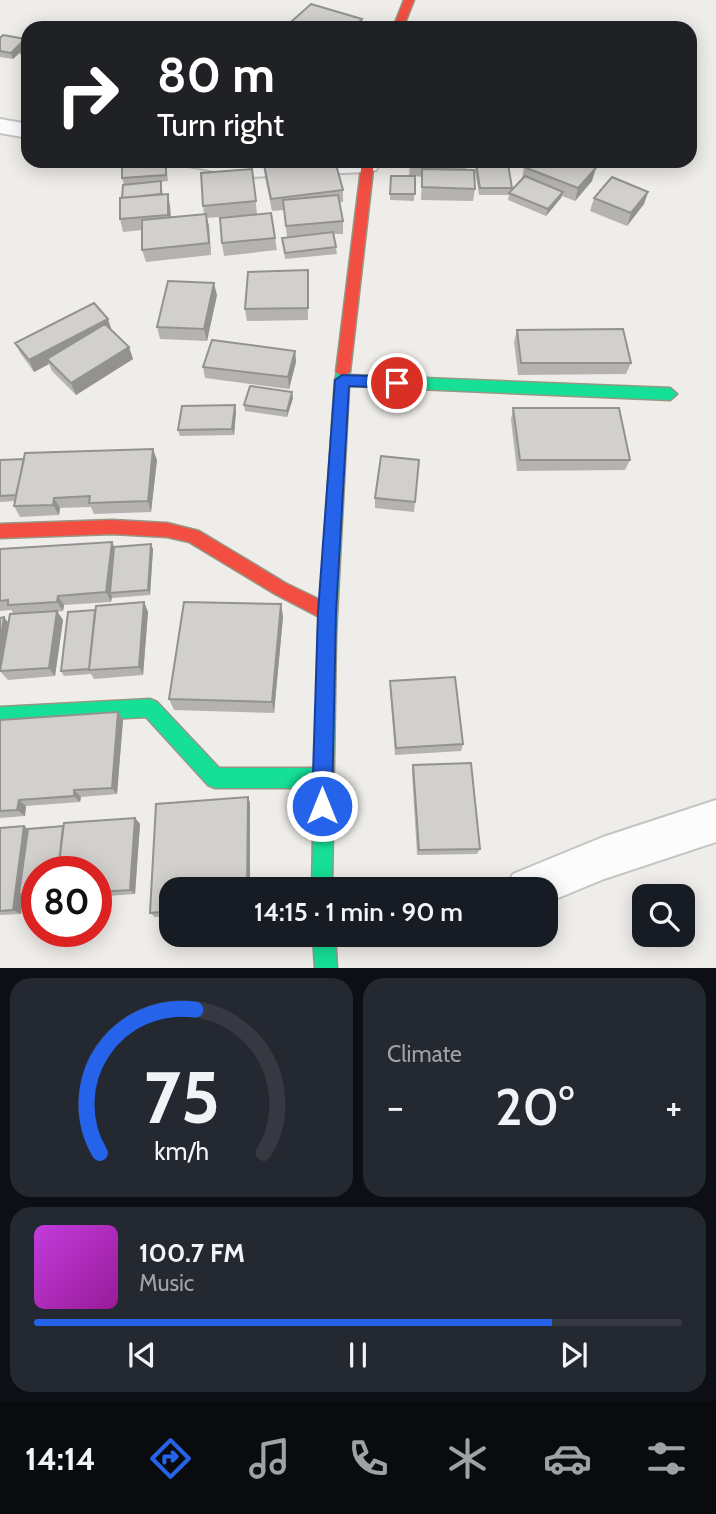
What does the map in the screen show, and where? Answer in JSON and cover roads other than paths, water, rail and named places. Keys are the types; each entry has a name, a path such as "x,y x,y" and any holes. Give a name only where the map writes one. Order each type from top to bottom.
{"main road":[{"path":"401,21 410,0"},
{"path":"322,877 327,612 342,380 366,168"},
{"path":"342,380 670,394"},
{"path":"0,531 112,527 167,530 193,536 281,589 327,612"},
{"path":"0,716 150,708 215,778 322,778"},
{"path":"325,947 326,968"}],"street":[{"path":"0,126 21,130"},
{"path":"239,168 262,168"},
{"path":"557,877 603,858 716,821"}]}
